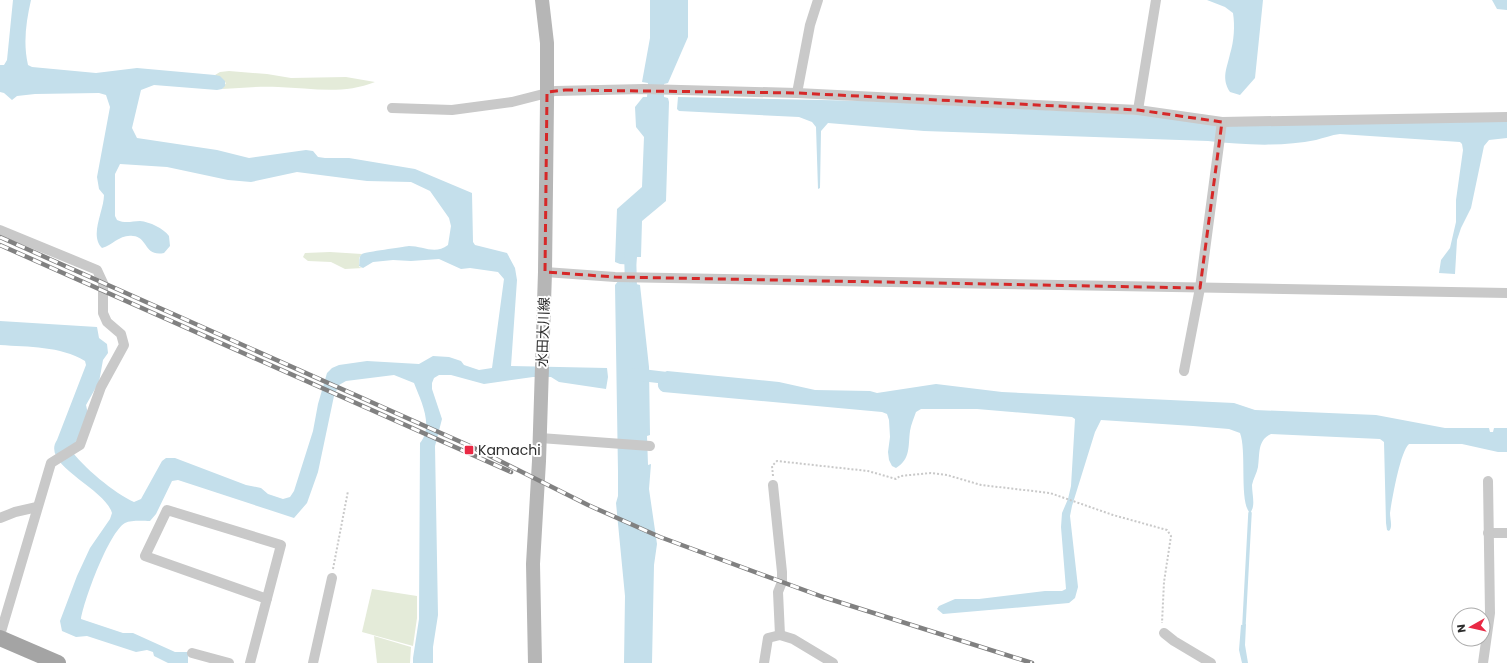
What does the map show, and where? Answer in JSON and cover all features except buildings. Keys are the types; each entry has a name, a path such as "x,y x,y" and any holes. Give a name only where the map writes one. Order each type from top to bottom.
{"main road":[{"name":"水田大川線","path":"535,663 533,564 540,438 545,272 547,92 547,43 542,0"},
{"path":"0,636 58,663"}],"street":[{"path":"797,93 810,25 818,0"},
{"path":"1138,110 1156,0"},
{"path":"392,108 452,110 512,102 542,95 547,92 644,89 667,91 797,93 1138,110 1222,122 1507,117"},
{"path":"1184,371 1200,288 1222,122"},
{"path":"0,230 97,270 103,283 103,313 106,322 120,334 124,345 101,387 80,445 51,463 0,636"},
{"path":"545,272 651,278 1507,293"},
{"path":"540,438 650,446"},
{"path":"1483,663 1490,613 1488,481"},
{"path":"773,485 782,572 782,582 778,592 780,635"},
{"path":"0,518 15,512 37,507"},
{"path":"250,663 267,599 281,545 167,510 145,556 267,599"},
{"path":"1488,533 1507,533"},
{"path":"313,663 332,578"},
{"path":"1164,633 1174,641 1211,663"},
{"path":"764,663 768,638 780,635 793,639 830,662"},
{"path":"192,653 229,663"}],"path":[{"path":"773,485 772,466 777,461 868,471 896,479 900,476 931,473 947,475 981,485 1050,493 1112,515 1167,530 1171,536 1164,582 1162,623 1164,633"},
{"path":"332,578 348,491"}],"highlighted area":[{"path":"565,90 797,93 1138,110 1222,122 1200,288 615,277 545,272 547,92"}],"green space":[{"path":"229,71 267,74 291,78 346,77 375,82 363,86 339,90 271,87 222,89 226,83 215,75 220,72"},
{"path":"330,252 362,254 359,258 359,267 363,268 345,269 331,262 308,261 303,257 305,253"},
{"path":"372,589 417,596 417,618 413,646 362,632"},
{"path":"374,636 411,647 410,663 377,663"}],"water":[{"path":"13,0 31,0 25,41 28,65 32,67 96,73 137,68 215,75 220,76 225,81 225,86 222,89 217,90 154,85 141,90 132,128 137,138 217,150 249,158 306,150 313,151 318,157 349,158 415,169 472,193 473,242 475,245 507,253 515,268 517,280 511,366 607,368 608,377 606,389 559,382 551,377 533,377 484,384 451,375 439,375 434,378 432,389 442,419 435,446 438,615 433,647 433,663 413,663 419,619 420,443 426,429 425,413 414,383 394,375 346,381 339,385 334,396 318,472 307,503 294,518 178,480 172,481 156,514 150,521 128,522 119,529 112,539 98,567 81,619 123,633 133,633 175,652 188,652 188,663 168,663 154,656 153,652 147,650 136,652 87,636 76,637 62,631 60,621 77,576 90,548 110,519 112,513 107,504 98,495 65,467 57,458 54,449 86,365 85,361 65,352 44,348 0,345 0,321 97,327 99,338 107,344 108,353 103,360 99,382 86,405 88,414 78,439 70,449 82,463 118,493 134,502 141,499 162,461 166,458 175,458 246,485 261,488 268,494 283,499 290,497 294,491 313,431 318,404 327,373 332,368 339,365 367,361 419,364 433,356 449,357 461,361 464,365 479,370 492,368 504,279 498,272 470,268 461,269 439,259 411,261 393,260 373,262 363,268 359,266 360,257 365,253 409,246 434,250 443,248 448,245 451,226 449,218 430,191 411,182 367,181 297,172 251,182 228,180 167,167 120,164 115,174 115,216 117,220 126,222 140,221 156,226 169,236 170,246 164,253 153,252 149,250 138,237 128,236 120,238 110,245 102,248 98,243 97,230 104,195 99,189 97,177 110,107 106,95 99,93 35,94 17,96 12,100 4,93 0,92 0,65 4,65 7,60"},
{"path":"650,0 688,0 688,37 668,83 664,84 664,97 668,98 669,102 666,201 642,221 641,257 637,257 636,265 620,264 615,262 617,209 642,187 644,137 636,127 635,107 643,97 647,97 648,83 642,82 650,38"},
{"path":"1207,0 1263,0 1255,78 1240,95 1230,92 1225,78 1233,39 1233,13 1225,7"},
{"path":"1492,0 1507,0 1507,10 1497,9"},
{"path":"678,97 868,101 1206,118 1507,121 1507,138 1489,140 1484,146 1471,208 1457,240 1455,274 1439,273 1441,260 1450,248 1456,222 1456,200 1463,150 1460,142 1340,134 1316,140 1289,144 1235,144 1208,141 924,131 828,123 821,131 820,188 818,189 816,127 812,122 799,117 679,111 677,109"},
{"path":"619,280 635,280 636,284 640,285 649,367 650,435 647,436 648,465 651,464 649,489 657,544 654,565 652,663 624,663 625,596 616,503 618,496 618,472 615,285"},
{"path":"667,371 779,382 815,390 870,391 877,393 936,384 1002,392 1234,403 1255,410 1376,415 1445,428 1489,428 1490,432 1493,432 1494,428 1507,428 1507,452 1498,452 1462,444 1409,444 1403,456 1397,477 1390,513 1391,525 1389,531 1387,530 1386,523 1384,442 1380,439 1271,434 1263,440 1261,444 1258,467 1252,485 1253,507 1250,513 1245,498 1243,452 1240,433 1229,429 1101,420 1095,432 1070,516 1078,587 1075,598 1069,603 943,614 937,609 939,606 955,599 979,599 1045,591 1062,591 1066,589 1061,527 1062,513 1068,499 1071,486 1075,419 1072,417 977,409 921,409 916,412 912,423 908,452 904,461 896,468 892,466 889,460 888,452 890,437 889,420 887,414 882,412 663,392 658,386 658,382 661,374"},
{"path":"1246,624 1245,645 1248,663 1242,663 1239,650 1241,625"}],"waterway":[{"path":"630,249 631,288"},
{"path":"633,374 675,379"},
{"path":"1244,624 1250,513"}],"railway":[{"path":"0,237 470,446 588,505 660,537 823,597 1032,663"},
{"path":"0,245 511,472"}],"place":[{"name":"Kamachi","path":"469,450"}]}
